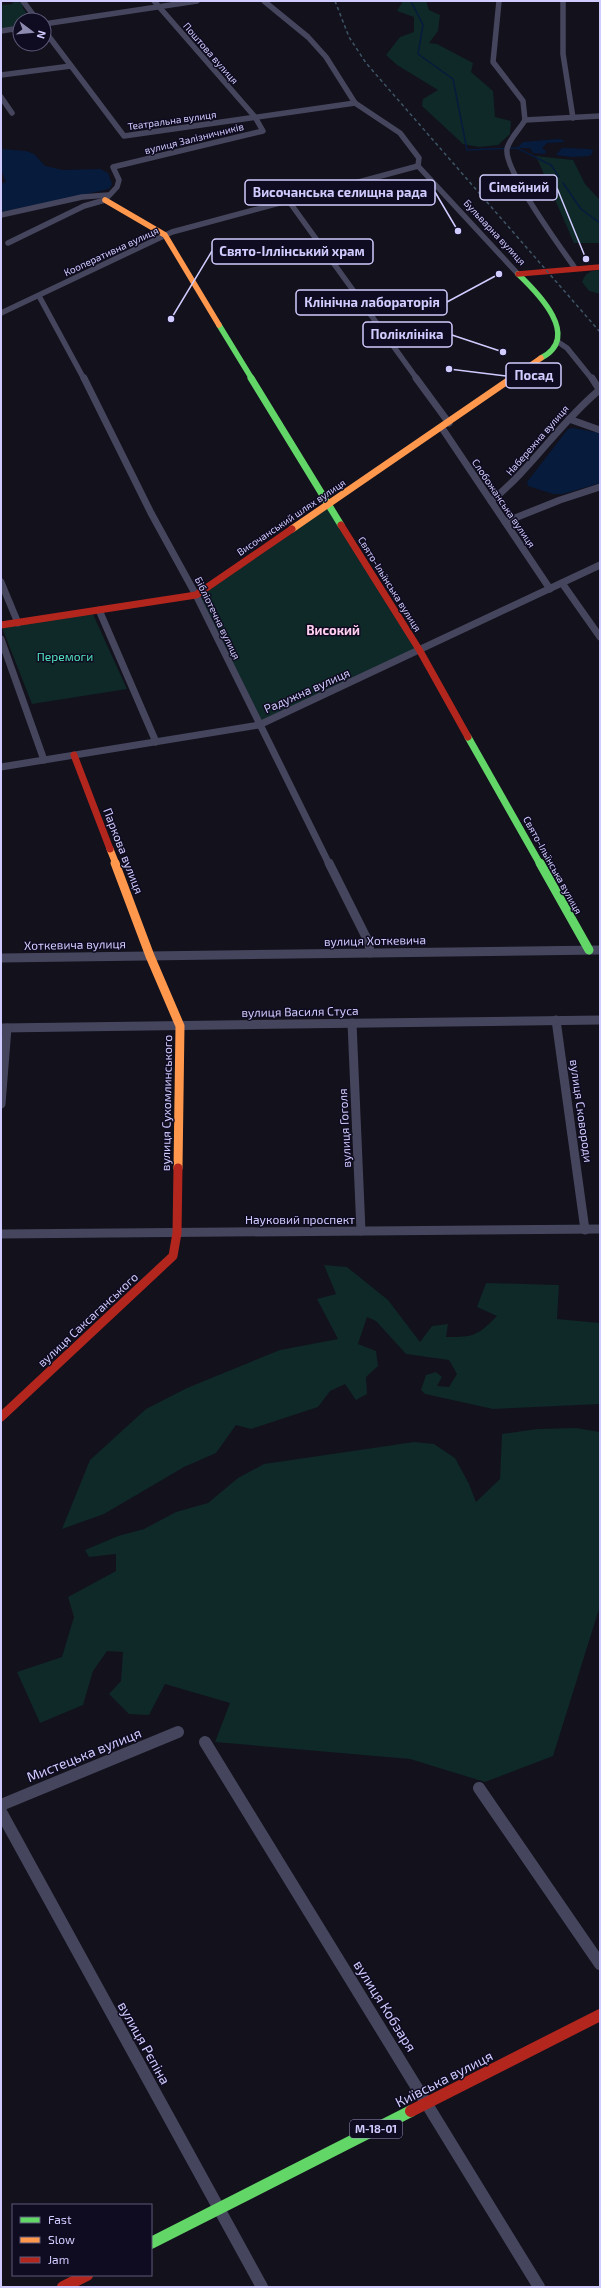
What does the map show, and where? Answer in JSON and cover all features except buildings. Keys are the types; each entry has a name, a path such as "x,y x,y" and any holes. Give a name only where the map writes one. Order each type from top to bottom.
{"main road":[{"path":"108,198 165,235"},
{"name":"Свято-Ільїнська вулиця","path":"165,235 328,505 420,651 589,950"},
{"path":"518,274 600,267"},
{"name":"Бульварна вулиця","path":"518,274 530,284 546,305 557,325 558,342"},
{"name":"Височанський шлях вулиця","path":"1,625 196,595 545,358 554,349 558,342"},
{"name":"Паркова вулиця","path":"74,755 150,956"},
{"name":"вулиця Сухомлинського","path":"150,956 180,1026 178,1233"},
{"name":"вулиця Саксаганського","path":"1,1417 173,1256 178,1233"},
{"name":"Київська вулиця","path":"152,2242 600,2016"},
{"path":"63,2287 84,2276"}],"street":[{"path":"22,1 31,12"},
{"name":"Поштова вулиця","path":"154,1 255,117"},
{"path":"52,23 197,1"},
{"path":"264,1 308,37 322,52 354,103"},
{"path":"499,1 493,62 523,101 525,120 508,148 510,163 525,192 575,268"},
{"path":"563,1 563,54 573,118"},
{"path":"1,31 12,29"},
{"name":"Театральна вулиця","path":"52,41 124,136 354,103"},
{"path":"1,75 71,66"},
{"path":"1,97 12,113"},
{"name":"Бульварна вулиця","path":"354,103 400,133 419,158 418,166 518,274"},
{"path":"525,120 600,116"},
{"name":"вулиця Залізничників","path":"108,198 117,187 119,180 114,168 263,131 255,117"},
{"name":"Кооперативна вулиця","path":"2,312 39,296 165,235 288,200 418,166"},
{"path":"1,215 82,197 108,198"},
{"path":"8,243 84,206 108,198"},
{"name":"Слобожанська вулиця","path":"288,200 445,425 505,522 550,589"},
{"name":"Бібліотечна вулиця","path":"39,296 77,364 152,513 196,595 259,725 370,943 370,953"},
{"name":"Набережна вулиця","path":"491,500 517,479 574,412 599,389 596,383 567,348 558,342"},
{"path":"569,419 600,430"},
{"path":"505,522 560,500 600,487"},
{"name":"Радужна вулиця","path":"1,767 259,725 420,651 600,565"},
{"path":"1,582 18,622"},
{"path":"562,583 600,637"},
{"path":"99,610 156,742"},
{"path":"1,639 44,760"},
{"name":"вулиця Хоткевича","path":"150,956 600,950"},
{"name":"Хоткевича вулиця","path":"1,958 150,956"},
{"name":"вулиця Сковороди","path":"556,1020 585,1230"},
{"name":"вулиця Василя Стуса","path":"4,1028 600,1020"},
{"name":"вулиця Гоголя","path":"352,1023 361,1231"},
{"path":"1,1104 4,1028"},
{"name":"Науковий проспект","path":"1,1234 600,1230"},
{"name":"Мистецька вулиця","path":"1,1805 178,1732"},
{"name":"вулиця Кобзаря","path":"205,1742 428,2103 539,2287"},
{"path":"479,1788 600,1964"},
{"name":"вулиця Рєпіна","path":"1,1812 262,2287"}],"green space":[{"path":"14,1 22,3 26,12 12,12 12,28 1,30 1,5 12,4"},
{"path":"403,1 426,1 429,10 440,15 438,31 429,43 437,44 473,63 471,72 493,91 495,117 511,121 510,134 498,145 479,147 463,144 422,106 423,99 438,90 397,65 386,55 400,37 414,32 414,17 397,11"},
{"path":"536,156 573,160 585,184 600,200 600,243 574,243"},
{"path":"600,270 600,294 589,291 582,282 585,276 589,273"},
{"path":"328,505 420,651 259,725 196,595"},
{"name":"Перемоги","path":"92,612 127,689 32,704 1,625"},
{"path":"324,1265 347,1267 388,1300 420,1342 432,1326 448,1324 446,1337 469,1336 485,1328 497,1316 477,1307 486,1283 559,1285 557,1319 600,1323 600,1404 493,1409 425,1394 421,1390 426,1375 436,1372 442,1377 437,1386 449,1387 457,1374 449,1360 406,1354 376,1321 367,1317 358,1344 376,1351 378,1366 366,1377 367,1394 356,1400 345,1384 330,1391 318,1407 251,1429 236,1425 216,1453 184,1467 104,1514 62,1529 90,1460 146,1409 187,1388 280,1350 338,1339 317,1299 336,1294"},
{"path":"576,1428 600,1432 600,1606 553,1756 485,1782 410,1759 215,1742 230,1703 165,1684 149,1715 129,1714 109,1694 121,1681 123,1652 107,1651 93,1671 83,1705 40,1723 17,1672 62,1657 74,1617 68,1597 116,1571 116,1554 89,1557 85,1550 118,1536 144,1529 176,1512 208,1503 238,1478 264,1464 414,1442 434,1444 455,1458 469,1484 476,1502 500,1479 502,1434 537,1429"}],"water":[{"path":"558,139 563,140 564,142 547,143 542,148 546,151 545,154 533,153 530,148 517,148 523,142"},
{"path":"562,148 593,150 592,154 589,156 571,157 556,155"},
{"path":"1,149 26,151 34,154 45,166 63,170 100,169 108,173 112,184 110,188 105,190 1,212 1,184 6,182 1,170"},
{"path":"573,428 600,433 600,483 563,494 553,494 528,486 527,482 568,429"}],"waterway":[{"path":"411,1 423,25 418,54 453,79 467,150 517,148 551,165 559,177"},
{"path":"563,183 581,209 600,223"}],"railway":[{"path":"335,1 349,37 366,63 600,332"}],"traffic: fast":[{"path":"518,274 532,288 548,308 558,330 558,340 554,349 541,358"},
{"path":"219,325 341,525"},
{"path":"468,737 589,950"},
{"path":"152,2242 411,2111"}],"traffic: slow":[{"path":"105,200 165,235 219,325"},
{"path":"292,529 541,358"},
{"path":"110,849 150,956 180,1026 178,1168"}],"traffic: jam":[{"path":"518,274 600,267"},
{"path":"341,525 420,651 468,737"},
{"path":"1,625 196,595 292,529"},
{"path":"74,755 110,849"},
{"path":"1,1417 173,1256 177,1233 178,1168"},
{"path":"411,2111 600,2015"},
{"path":"63,2287 85,2276"}],"place":[{"name":"Височанська селищна рада","path":"458,231"},
{"name":"Сiмейний","path":"586,259"},
{"name":"Клінічна лабораторія","path":"499,274"},
{"name":"Свято-Іллінський храм","path":"171,319"},
{"name":"Поліклініка","path":"503,352"},
{"name":"Посад","path":"449,369"}],"district":[{"name":"Високий","path":"333,630"}]}
